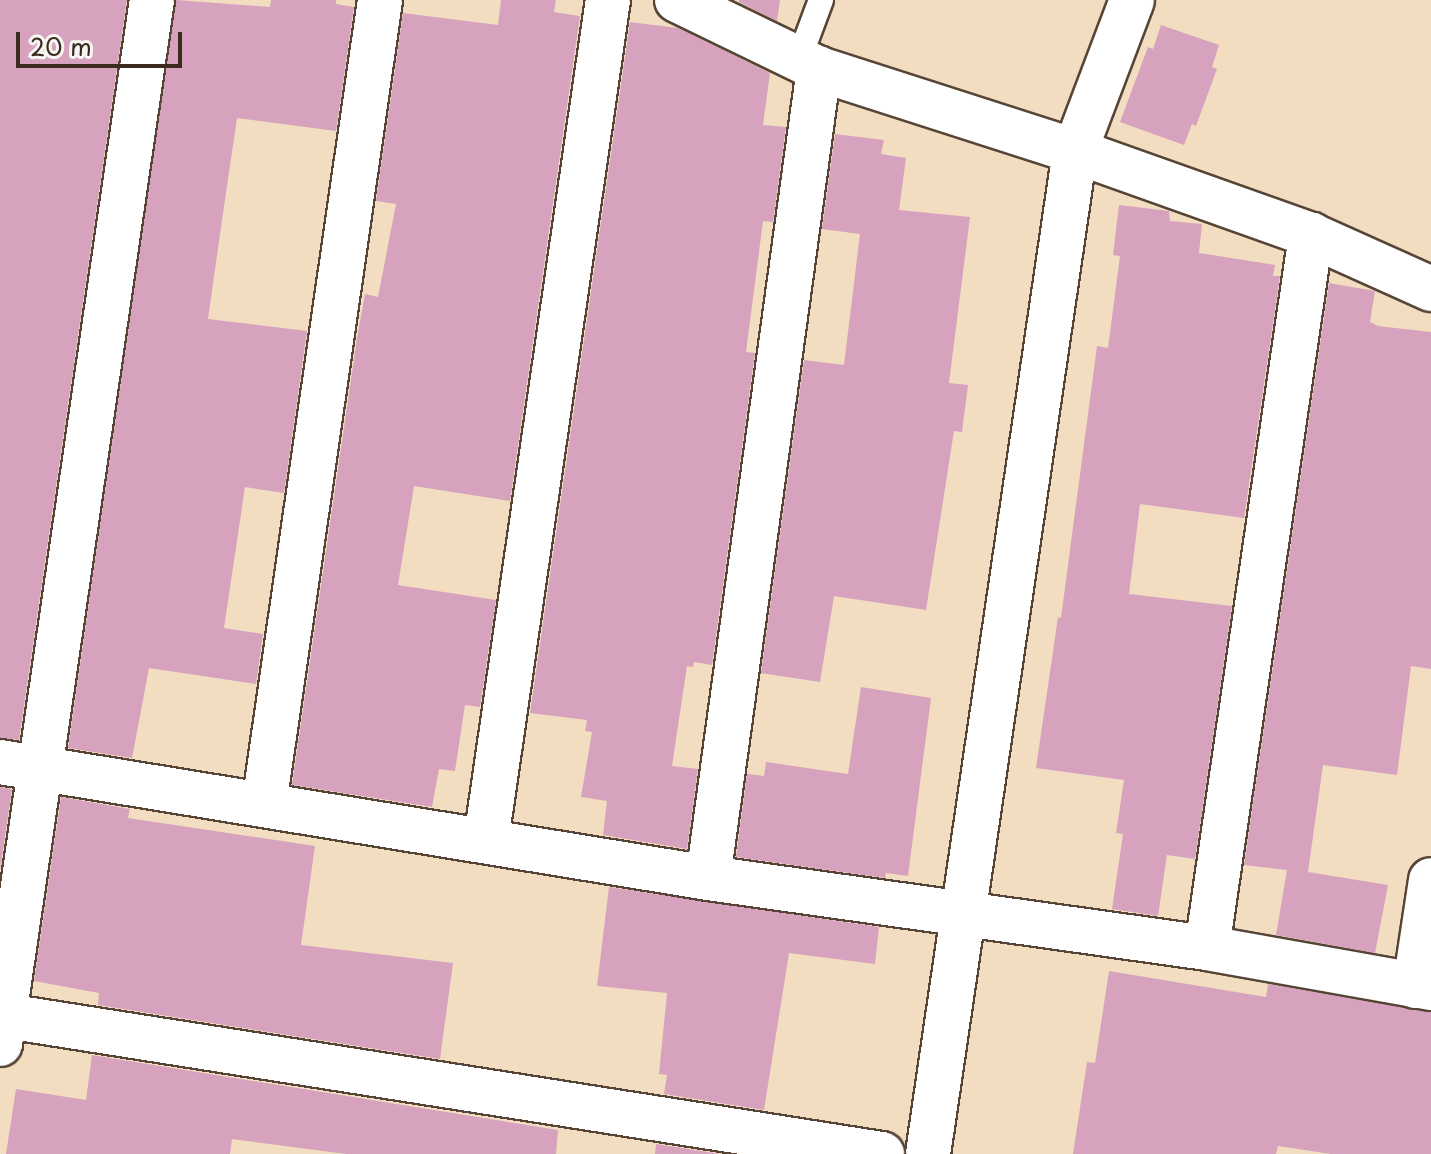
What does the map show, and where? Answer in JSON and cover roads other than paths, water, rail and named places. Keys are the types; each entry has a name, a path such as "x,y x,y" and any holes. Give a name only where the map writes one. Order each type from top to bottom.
{"street":[{"path":"152,0 19,765 1,1025 882,1154"},
{"path":"264,805 380,0"},
{"path":"486,840 608,0"},
{"path":"677,0 809,64 1075,151 1311,235 1431,289"},
{"path":"928,1154 1075,151 1132,0"},
{"path":"708,878 809,64"},
{"path":"1207,948 1311,235"},
{"path":"19,765 708,878 1207,948 1423,987 1431,880"}],"lane":[{"path":"809,64 821,0"}]}
